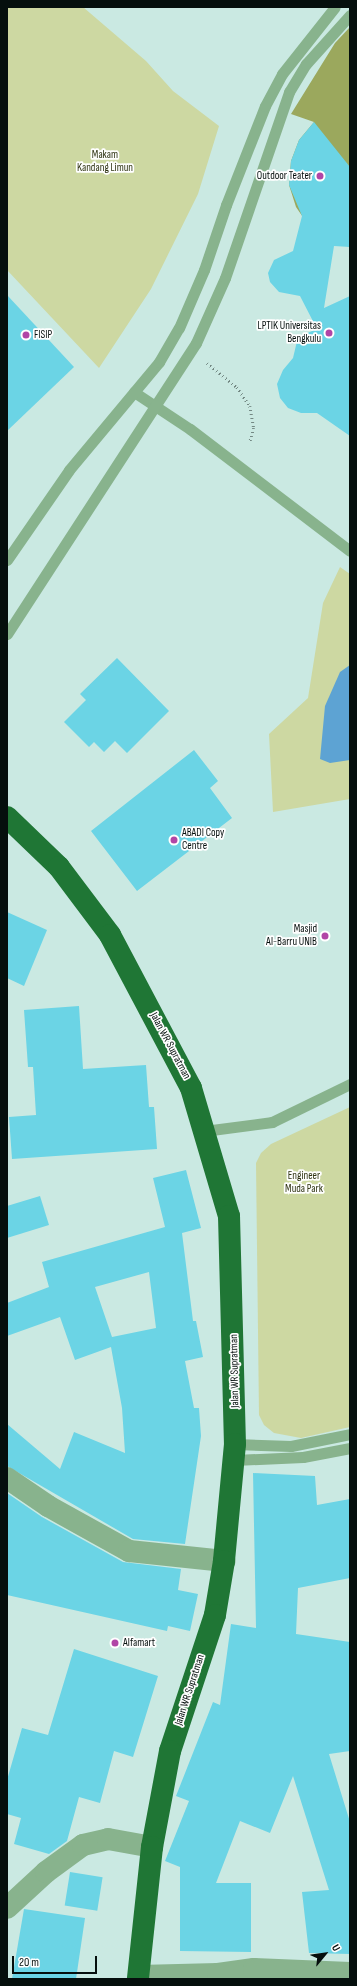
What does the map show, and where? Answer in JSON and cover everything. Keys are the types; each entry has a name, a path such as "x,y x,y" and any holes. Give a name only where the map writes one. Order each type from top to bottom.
{"highway":[{"name":"Jalan WR Supratman","path":"7,817 59,867 110,935 191,1088 229,1216 235,1452 224,1561 215,1615 170,1751 152,1847 139,1977"}],"street":[{"path":"7,1478 48,1506 129,1551 224,1561"},
{"path":"7,1908 46,1872 83,1845 108,1839 152,1847"},
{"path":"139,1977 218,1974 254,1969 350,1973"}],"lane":[{"path":"7,560 69,470 159,362 179,328 204,270 226,205 265,106 282,74 335,7"},
{"path":"7,634 78,520 157,407 196,343 225,278 289,92 310,59 350,15"},
{"path":"134,392 190,429 350,551"},
{"path":"204,1131 272,1122 350,1084"},
{"path":"235,1452 291,1446 350,1434"},
{"path":"235,1452 303,1458 350,1448"}],"path":[{"path":"206,363 237,387 250,406 254,428 250,442"}],"green space":[{"name":"Makam Kandang Limun","path":"7,7 83,7 146,61 173,91 219,126 198,194 151,289 99,368 7,270"},
{"path":"350,27 350,247 325,239 309,226 296,207 289,185 291,161 299,140 314,122 291,114 335,43"},
{"path":"340,567 350,574 350,799 273,812 269,734 308,698 323,603"},
{"name":"Engineer Muda Park","path":"350,1107 350,1427 301,1438 274,1433 264,1425 259,1415 256,1163 261,1153 271,1144"}],"water":[{"path":"350,665 350,760 330,763 320,759 325,706 340,672"}],"building":[{"name":"LPTIK Universitas Bengkulu","path":"314,122 350,167 350,247 334,246 324,308 350,296 350,436 317,413 301,413 288,408 280,398 277,384 283,370 293,358 298,337 317,329 300,296 279,292 270,282 268,273 274,260 293,251 302,216 289,185 291,161 299,140"},
{"name":"FISIP","path":"7,295 74,367 7,431"},
{"path":"117,658 169,711 127,753 115,741 104,752 94,742 89,747 64,722 86,700 80,694"},
{"path":"194,750 218,781 210,788 232,818 137,891 91,831"},
{"path":"7,912 47,930 24,986 7,978"},
{"path":"79,1006 83,1069 146,1065 149,1107 154,1107 157,1149 12,1159 9,1117 36,1115 33,1067 28,1067 24,1010"},
{"path":"186,1170 201,1228 182,1233 193,1321 196,1321 203,1357 185,1361 194,1408 199,1408 201,1436 185,1544 133,1539 7,1466 7,1424 60,1469 74,1432 125,1453 122,1408 111,1347 75,1360 60,1317 7,1336 7,1303 49,1287 42,1262 165,1227 153,1178","holes":["149,1272 156,1328 112,1337 95,1287"]},
{"path":"40,1196 49,1225 7,1238 7,1206"},
{"path":"253,1473 315,1476 317,1505 350,1499 350,1578 298,1588 296,1634 350,1642 350,1751 329,1754 350,1822 350,1954 309,1953 302,1892 329,1890 293,1776 270,1833 240,1821 216,1883 251,1883 251,1952 180,1951 180,1867 165,1861 189,1801 176,1796 213,1702 220,1705 231,1624 256,1628"},
{"path":"7,1493 42,1517 123,1562 181,1569 178,1590 198,1594 190,1631 168,1626 167,1631 7,1595"},
{"path":"74,1649 158,1676 133,1757 114,1751 100,1803 79,1797 67,1841 49,1854 14,1844 21,1818 7,1814 7,1780 22,1728 48,1735"},
{"path":"70,1872 103,1877 97,1911 65,1906"},
{"path":"24,1909 85,1918 76,1979 12,1979"}],"place":[{"name":"Outdoor Teater","path":"320,176"},
{"name":"LPTIK Universitas Bengkulu","path":"329,333"},
{"name":"FISIP","path":"26,335"},
{"name":"ABADI Copy Centre","path":"174,840"},
{"name":"Masjid Al-Barru UNIB","path":"325,936"},
{"name":"Alfamart","path":"115,1643"}]}
